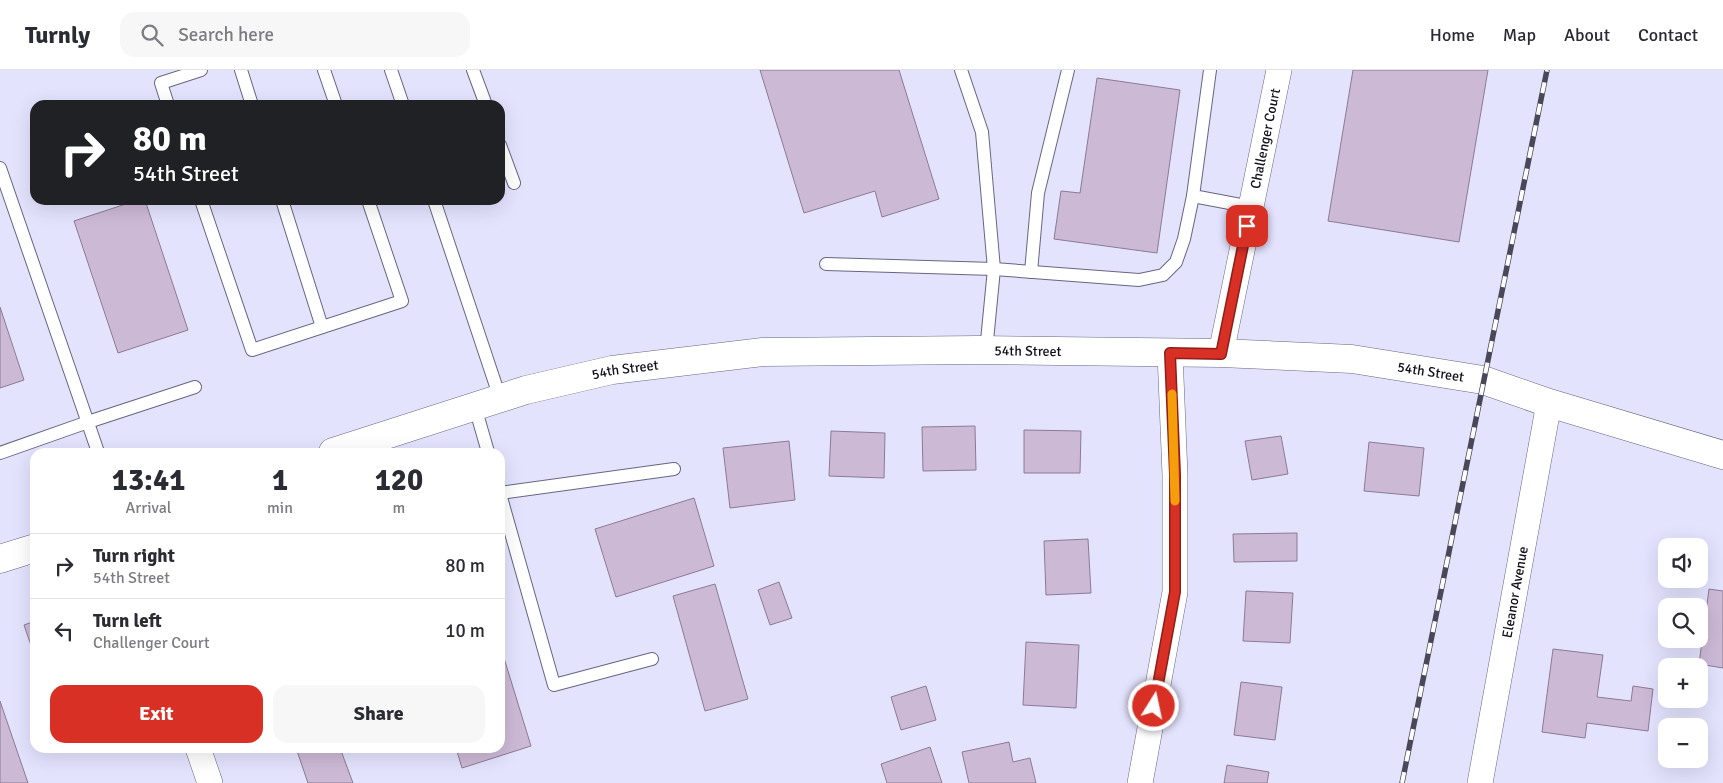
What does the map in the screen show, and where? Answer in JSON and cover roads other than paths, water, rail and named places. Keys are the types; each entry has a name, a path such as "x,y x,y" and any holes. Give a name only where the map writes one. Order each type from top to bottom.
{"main road":[{"name":"54th Street","path":"346,448 526,390 612,370 763,352 986,351 1221,354 1352,359 1483,380 1548,402 1723,455"},
{"path":"0,559 30,550"}],"street":[{"name":"Challenger Court","path":"1221,354 1278,70"},
{"path":"1140,783 1175,592 1175,475 1170,353"},
{"name":"Eleanor Avenue","path":"1480,783 1548,402"},
{"path":"200,753 210,783"}],"lane":[{"path":"166,100 161,83 201,70"},
{"path":"240,70 250,100"},
{"path":"324,70 334,100"},
{"path":"391,70 401,100"},
{"path":"473,70 484,100"},
{"path":"961,70 982,132 994,269 986,351"},
{"path":"1031,272 1038,193 1068,70"},
{"path":"826,264 994,269 1139,280 1163,275 1176,262 1184,239 1193,196 1210,70"},
{"path":"505,159 514,183"},
{"path":"0,168 97,448"},
{"path":"1193,196 1251,207"},
{"path":"203,205 252,350 402,301 370,205"},
{"path":"284,205 322,327"},
{"path":"435,205 488,403 488,448"},
{"path":"0,453 195,387"},
{"path":"505,493 674,469"},
{"path":"505,512 554,685 652,659"}],"railway":[{"path":"1402,783 1547,70"}]}
